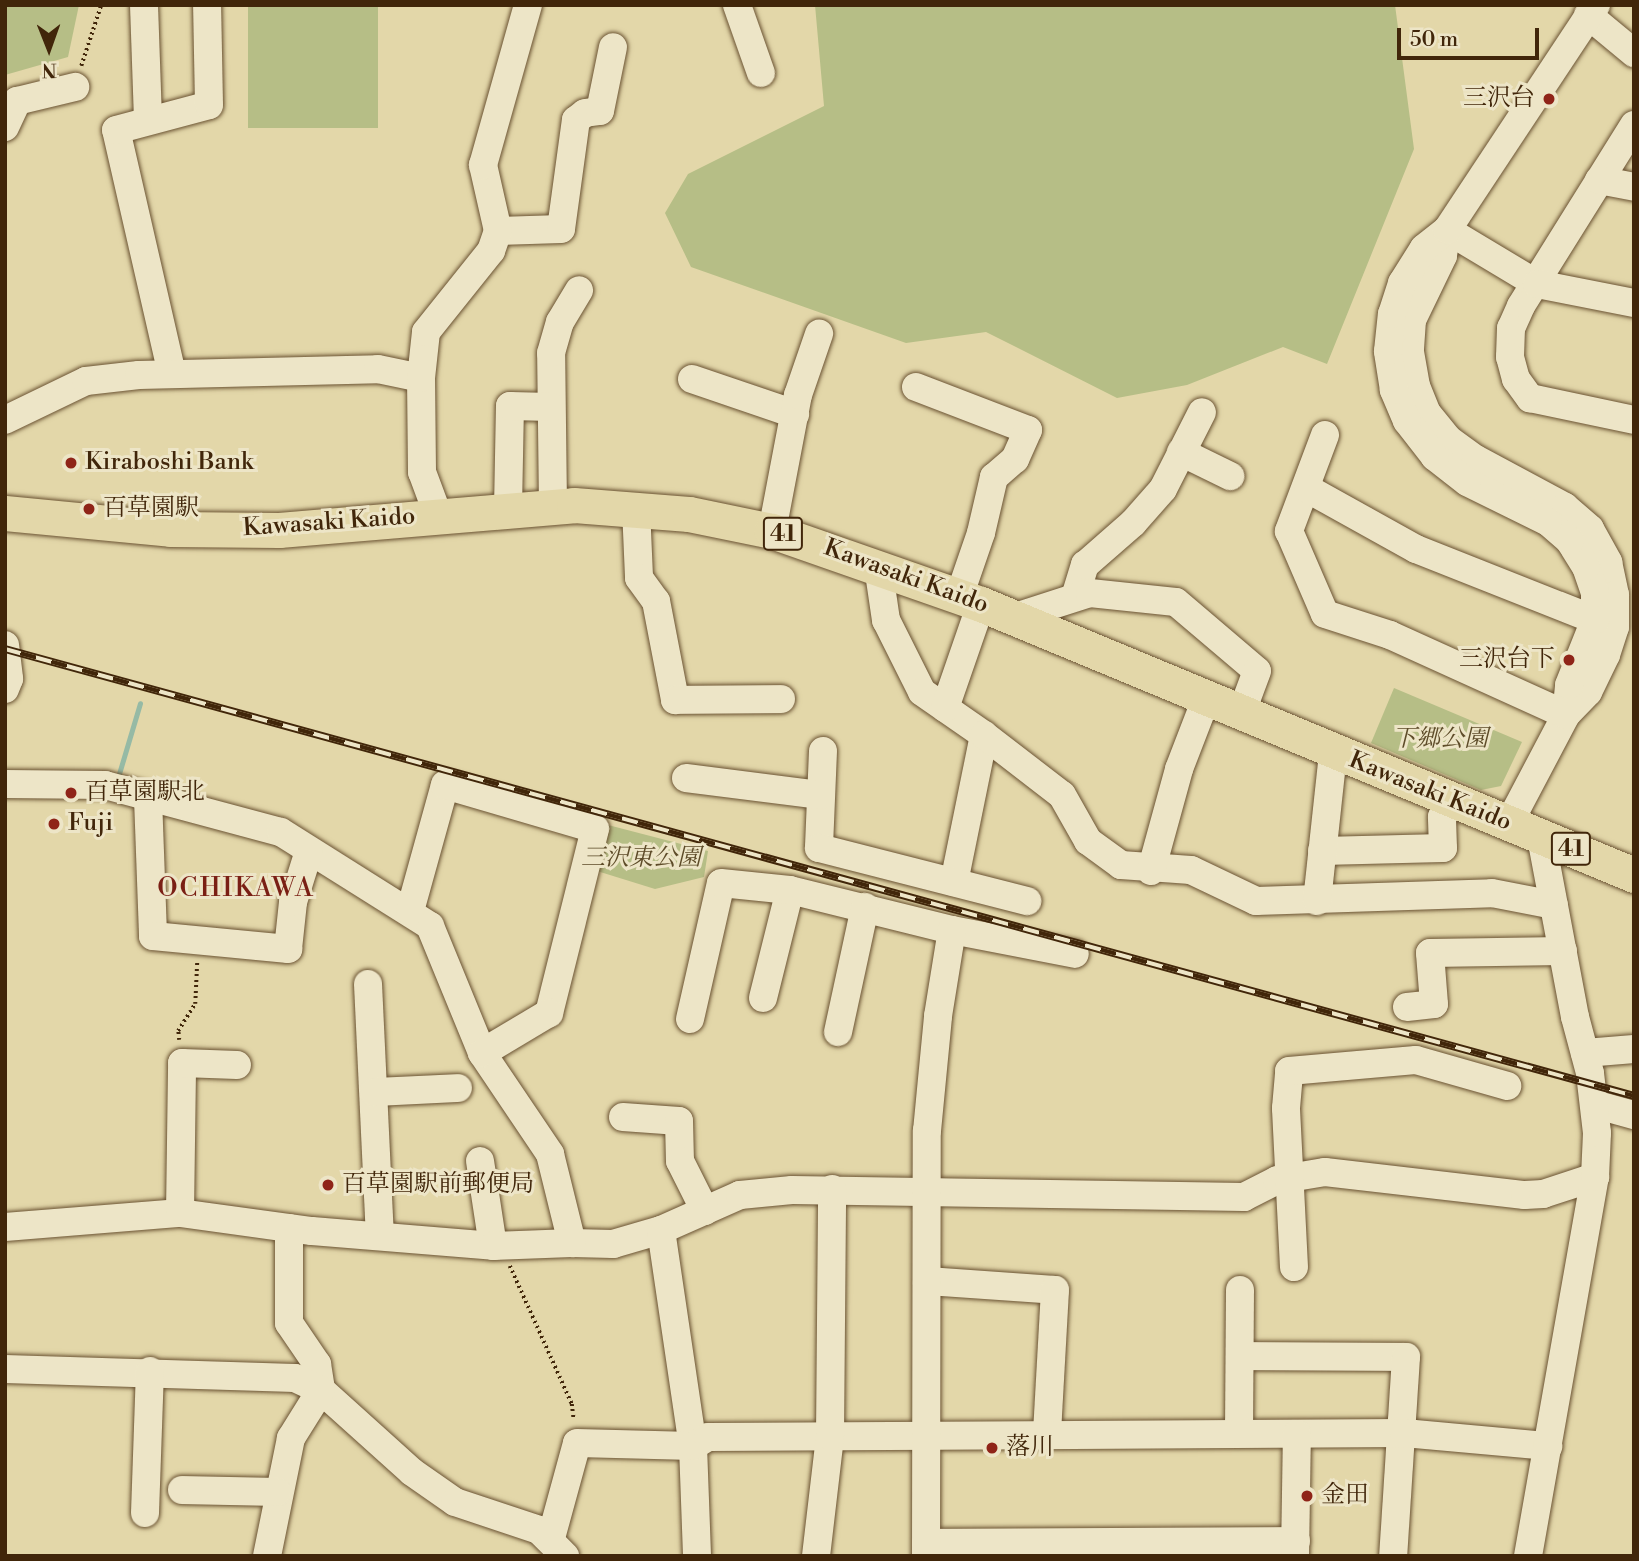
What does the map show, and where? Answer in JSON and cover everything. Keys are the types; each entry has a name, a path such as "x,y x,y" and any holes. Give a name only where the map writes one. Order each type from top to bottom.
{"main road":[{"name":"Kawasaki Kaido","path":"5,513 170,529 279,530 552,506 636,508 772,531 970,600 1333,754 1634,875"}],"street":[{"path":"144,5 148,119"},
{"path":"172,374 116,130 148,119 209,105 207,5"},
{"path":"438,515 422,472 421,378 426,332 491,251 498,231 483,165 528,5"},
{"path":"737,5 761,72"},
{"path":"1566,715 1569,685 1595,620 1595,593 1570,541 1549,522 1467,482 1435,457 1407,421 1394,390 1388,351 1392,314 1402,283 1423,248 1447,230 1592,10 1634,52"},
{"path":"498,231 555,233 561,229 576,120 586,113 600,111 613,47"},
{"path":"5,127 17,101 75,87"},
{"path":"1634,125 1598,180 1511,328 1510,356 1530,398 1634,420"},
{"path":"1598,180 1634,187"},
{"path":"1447,230 1537,284 1634,303"},
{"path":"1447,230 1443,256 1412,320 1410,352 1416,386 1427,413 1448,439 1476,459 1565,507 1590,529 1608,562 1615,595 1615,626 1588,692 1566,715 1509,823"},
{"path":"552,506 551,407 554,339 579,290"},
{"path":"772,531 795,414 819,334"},
{"path":"5,420 86,381 172,374 378,369 421,378"},
{"path":"692,379 795,414"},
{"path":"916,387 1028,430 1015,459 994,477 945,708"},
{"path":"508,509 510,406 551,407"},
{"path":"1075,597 1085,565 1133,523 1163,489 1202,412"},
{"path":"1325,435 1308,489 1289,531 1325,614 1390,635 1566,715"},
{"path":"1181,452 1230,476"},
{"path":"1308,489 1416,549 1595,620"},
{"path":"636,508 639,578 656,600 675,700 781,699"},
{"path":"878,566 886,620 900,655 922,692 984,735 1062,795 1088,841 1121,865 1151,871 1191,870 1256,901 1492,893 1554,905"},
{"path":"1012,618 1090,593 1176,602 1257,671 1241,714"},
{"path":"5,645 5,689"},
{"path":"1151,871 1179,769 1206,699"},
{"path":"954,882 984,735"},
{"path":"823,751 819,848 1027,901"},
{"path":"1317,901 1333,754"},
{"path":"686,778 821,795"},
{"path":"5,784 105,785 281,832 430,926 482,1053 550,1154 572,1243"},
{"path":"410,911 445,785 595,829 549,1013 482,1053"},
{"path":"148,798 153,936 288,949 293,902 309,851"},
{"path":"1322,851 1443,848 1442,817 1450,800"},
{"path":"1528,1556 1595,1177 1594,1104 1541,837"},
{"path":"690,1019 721,883 790,890 952,930 1075,954"},
{"path":"763,998 790,890"},
{"path":"838,1032 865,907"},
{"path":"952,930 938,1016 926,1195 926,1550 1295,1548 1297,1434"},
{"path":"1407,1007 1434,1003 1430,953 1563,951"},
{"path":"368,984 380,1236"},
{"path":"1585,1053 1634,1049"},
{"path":"1294,1267 1292,1178 1286,1108 1289,1071 1416,1060 1507,1086"},
{"path":"180,1213 183,1063 237,1065"},
{"path":"374,1092 458,1088"},
{"path":"1594,1104 1634,1115"},
{"path":"623,1117 679,1122 680,1161 705,1211"},
{"path":"480,1161 497,1246"},
{"path":"5,1227 180,1213 289,1228 497,1246 613,1244 662,1230 740,1195 832,1189 926,1195 1244,1197 1292,1178 1325,1172 1525,1195 1543,1194 1595,1177"},
{"path":"816,1556 831,1436 832,1189"},
{"path":"267,1556 277,1492 291,1438 321,1390 317,1364 289,1323 289,1228"},
{"path":"662,1230 693,1446 697,1556"},
{"path":"927,1281 1055,1290 1047,1434"},
{"path":"1239,1433 1240,1290"},
{"path":"1240,1356 1406,1357 1404,1433 1393,1556"},
{"path":"5,1369 150,1371 295,1378 321,1390 412,1472 455,1502 539,1530 558,1547"},
{"path":"145,1513 150,1371"},
{"path":"558,1547 577,1443 693,1446 708,1437 925,1434 1404,1433 1548,1446"},
{"path":"183,1490 277,1492"}],"path":[{"path":"75,87 101,5"},
{"path":"183,1063 178,1031 195,1004 195,939"},
{"path":"497,1246 572,1404 577,1443"}],"green space":[{"path":"5,5 79,5 68,57 5,75"},
{"path":"248,5 378,5 378,128 248,128"},
{"path":"815,5 1395,5 1414,149 1327,364 1283,347 1187,385 1117,398 986,332 906,343 691,267 665,213 688,174 824,106"},
{"name":"下郷公園","path":"1394,688 1522,742 1501,786 1481,790 1371,743"},
{"name":"三沢東公園","path":"608,825 708,851 704,877 655,889 597,871"}],"waterway":[{"path":"118,777 140,703"}],"railway":[{"path":"5,649 1634,1096"}],"place":[{"name":"三沢台","path":"1549,99"},
{"name":"Kiraboshi Bank","path":"71,463"},
{"name":"百草園駅","path":"89,509"},
{"name":"三沢台下","path":"1569,660"},
{"name":"百草園駅北","path":"71,793"},
{"name":"Fuji","path":"54,824"},
{"name":"百草園駅前郵便局","path":"328,1185"},
{"name":"落川","path":"992,1448"},
{"name":"金田","path":"1307,1496"}],"district":[{"name":"OCHIKAWA","path":"236,889"}]}
